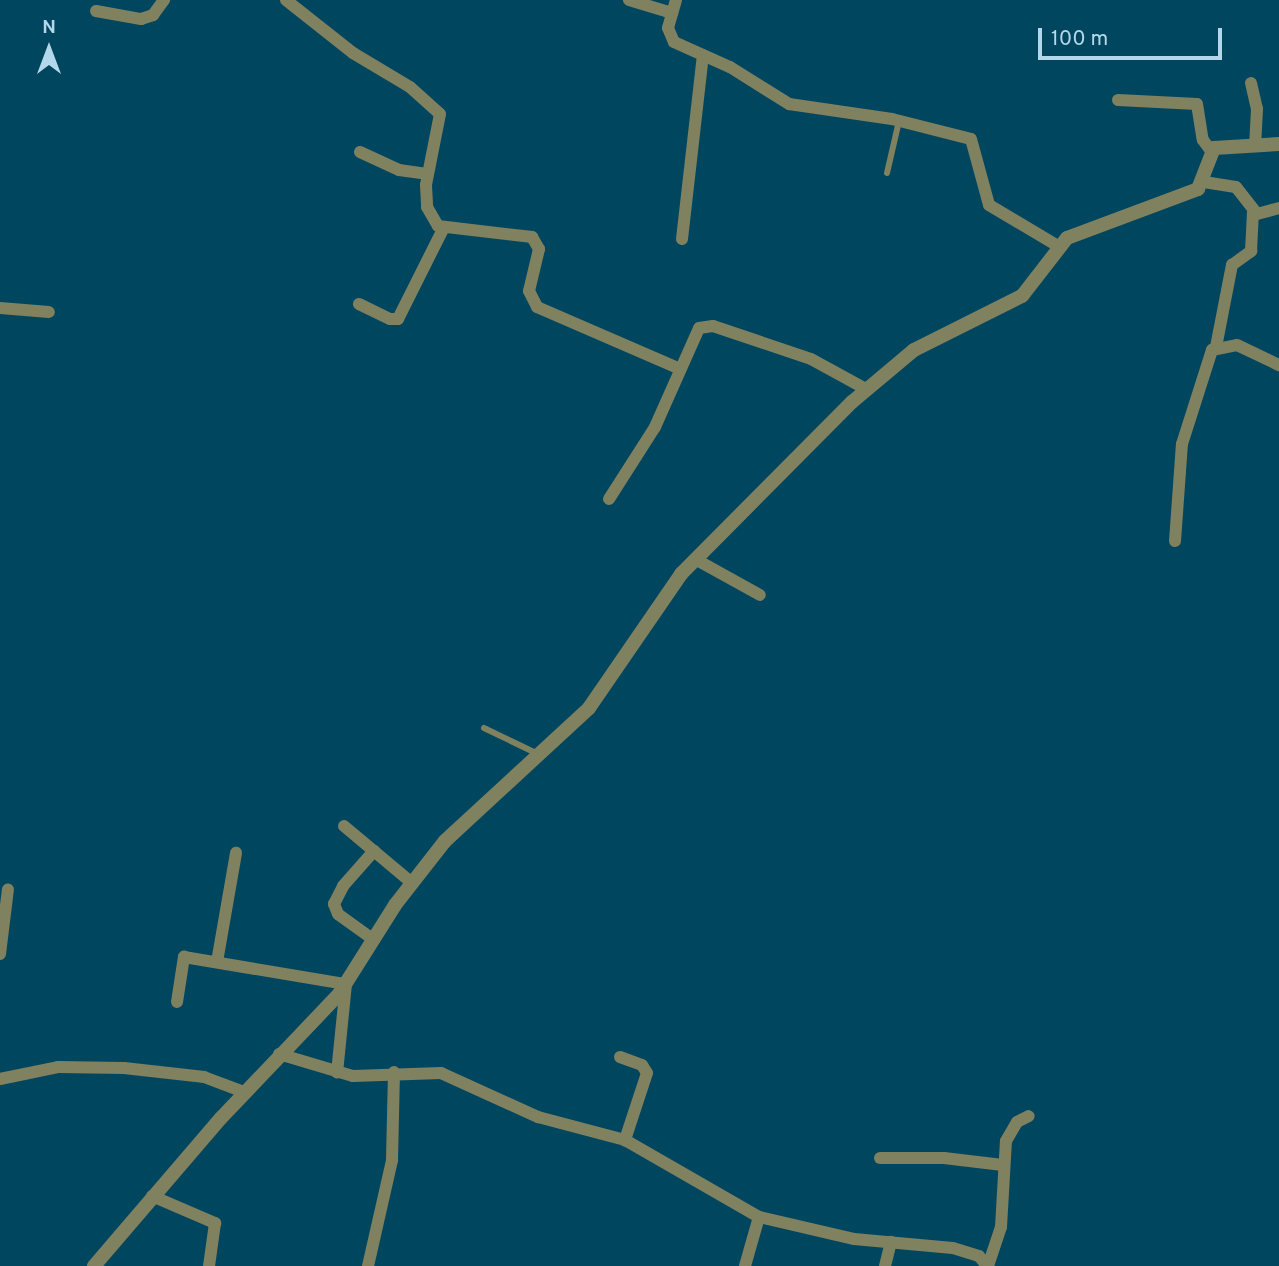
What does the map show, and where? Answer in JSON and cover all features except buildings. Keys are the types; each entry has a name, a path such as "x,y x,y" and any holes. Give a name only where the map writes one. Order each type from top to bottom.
{"street":[{"path":"96,11 141,19 153,15 164,0"},
{"path":"286,0 328,35 410,87 438,110 440,124 427,174 427,207 443,229 532,237 539,249 529,290 537,307 680,369"},
{"path":"629,0 674,6 671,40 789,104 899,121 971,139 989,205 1058,246"},
{"path":"682,239 703,55"},
{"path":"1251,83 1257,109 1255,144"},
{"path":"94,1266 244,1092 346,984 412,883 478,807 602,693 656,607 695,559 866,389 914,350 1022,296 1045,271 1058,246 1081,232 1194,191 1204,182 1211,151 1203,140 1197,104 1118,100"},
{"path":"1211,151 1224,145 1279,144"},
{"path":"360,152 399,170 427,174"},
{"path":"1204,182 1236,187 1253,211 1259,214 1279,208"},
{"path":"1175,541 1182,444 1216,347 1232,265 1251,251 1253,211"},
{"path":"359,304 390,319 398,319 443,229"},
{"path":"0,308 49,312"},
{"path":"609,499 655,427 695,334 713,326 811,359 866,389"},
{"path":"1216,347 1237,345 1279,365"},
{"path":"695,559 760,595"},
{"path":"344,826 412,883"},
{"path":"374,851 343,886 334,904 338,914 374,940"},
{"path":"217,962 236,853"},
{"path":"0,954 8,889"},
{"path":"177,1002 182,958 346,984"},
{"path":"337,1073 346,984"},
{"path":"279,1054 337,1073 441,1073 538,1116 625,1140 759,1217 854,1239 961,1250 984,1258 987,1266"},
{"path":"620,1057 642,1065 647,1073 625,1140"},
{"path":"0,1079 58,1067 124,1068 204,1077 244,1092"},
{"path":"368,1266 392,1160 394,1072"},
{"path":"987,1266 1001,1227 1003,1165 1010,1130 1028,1116"},
{"path":"880,1158 944,1158 1003,1165"},
{"path":"152,1196 215,1223 209,1266"},
{"path":"745,1266 759,1217"},
{"path":"885,1266 891,1242"}],"lane":[{"path":"887,173 899,121"},
{"path":"484,728 538,754"}]}
